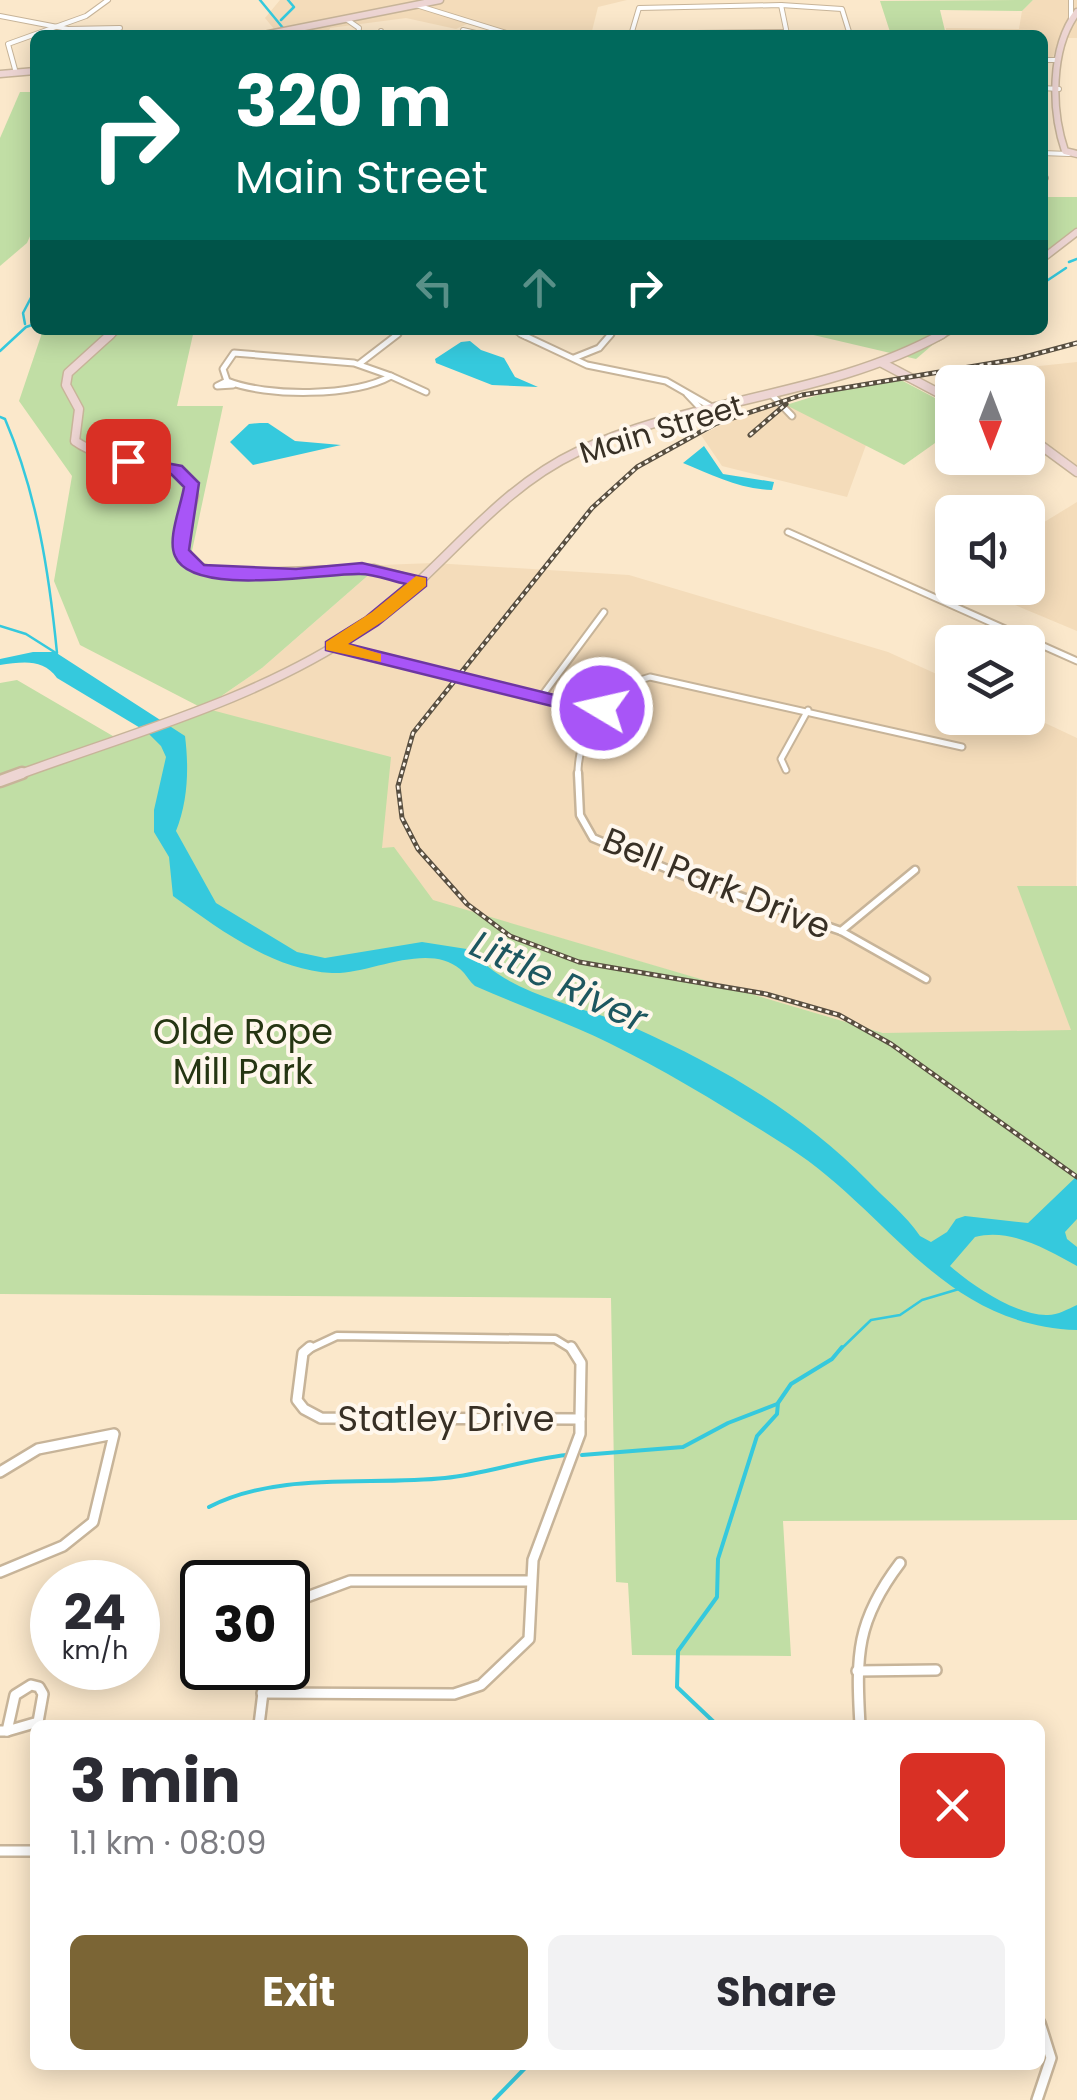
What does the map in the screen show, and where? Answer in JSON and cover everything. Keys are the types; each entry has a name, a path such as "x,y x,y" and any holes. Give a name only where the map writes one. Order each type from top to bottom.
{"main road":[{"path":"290,30 440,0"},
{"path":"1072,152 1061,137 1058,60 1077,11"},
{"path":"0,74 30,72"},
{"path":"1048,254 1077,232"},
{"path":"110,335 68,373 66,385 79,409 74,440 102,458 162,465 188,478 194,494 181,550 190,564 226,574 374,569 419,582"},
{"name":"Main Street","path":"0,781 274,678 332,646 372,621 556,464 591,446 885,361 940,335"},
{"path":"885,361 935,388"},
{"path":"1045,450 1077,476"},
{"path":"1045,455 1077,476"}],"street":[{"path":"47,30 94,12 108,0"},
{"path":"1071,0 1071,20"},
{"path":"416,4 496,30"},
{"path":"780,6 785,30"},
{"path":"632,30 640,8 780,6 842,9 848,30"},
{"path":"1068,8 1077,11"},
{"path":"0,16 55,27 120,28"},
{"path":"346,19 359,30"},
{"path":"0,44 30,36"},
{"path":"8,44 16,73"},
{"path":"1048,60 1058,60"},
{"path":"1048,88 1060,89"},
{"path":"359,364 397,335"},
{"path":"529,335 587,365 666,381 716,410"},
{"path":"573,358 603,345 610,335"},
{"path":"233,385 223,369 234,354 359,364 426,392"},
{"path":"227,381 217,386 343,391 372,387 392,376"},
{"path":"686,393 706,412"},
{"path":"772,395 792,416"},
{"path":"788,532 1077,661"},
{"path":"541,697 604,612"},
{"path":"332,646 600,712"},
{"name":"Bell Park Drive","path":"926,978 841,932 699,882 593,838 580,815 578,762 583,739 600,712 627,683 650,678 808,710 962,748"},
{"path":"786,770 781,759 786,743 808,710"},
{"path":"841,932 914,870"},
{"name":"Statley Drive","path":"262,1693 437,1694 472,1690 529,1639 531,1581 538,1539 578,1448 581,1419 581,1363 572,1348 555,1338 337,1336 314,1344 299,1360 297,1400 304,1409 322,1418 581,1419"},
{"path":"0,1472 8,1463 52,1445 114,1434 92,1522 64,1546 0,1572"},
{"path":"860,1720 855,1643 863,1617 900,1563"},
{"path":"310,1596 350,1581 531,1581"},
{"path":"857,1671 936,1670"},
{"path":"4,1731 15,1695 31,1685 39,1687 43,1694 38,1720"},
{"path":"259,1720 262,1690"},
{"path":"4,1731 30,1724"},
{"path":"0,1851 30,1851"},
{"path":"1037,2100 1051,2058 1045,2039"}],"shaded area":[{"path":"280,0 627,0 598,7 592,30 490,30 467,24 456,29 406,18 329,30 275,30 265,18"},
{"path":"1033,0 1077,0 1077,38 1060,38 1053,57 1048,58 1048,30 946,30 1019,29 1022,11"},
{"path":"1077,362 1077,467 1045,444 1045,365"},
{"path":"784,402 866,445 847,497 722,466 701,435 739,416"},
{"path":"1077,502 1077,631 1015,605 1045,605 1045,522"},
{"path":"434,563 629,575 888,652 935,673 935,735 1045,735 1045,723 1077,738 1075,1043 914,1042 379,885 203,709 262,668 380,565"}],"green space":[{"path":"1033,0 1022,11 940,10 945,30 889,30 880,1"},
{"path":"20,92 30,92 30,236 0,266 0,138"},
{"path":"1048,197 1077,197 1077,231 1048,253"},
{"name":"Olde Rope Mill Park","path":"41,335 193,335 177,406 223,406 192,551 196,564 219,570 380,565 262,668 204,708 391,757 382,848 394,847 433,900 883,1033 1071,1030 1017,886 1077,886 1077,1520 783,1521 791,1656 632,1655 628,1583 616,1582 611,1298 0,1294 0,683 17,680 118,739 202,708 80,645 54,581 72,476 19,401"},
{"path":"813,335 944,335 916,359"},
{"path":"901,380 935,398 935,443 904,465 786,405 831,391"}],"water":[{"path":"470,341 481,350 504,358 515,377 538,387 492,385 436,363 435,359 461,342"},
{"path":"268,423 295,441 341,445 253,465 230,442 249,424"},
{"path":"704,446 723,474 774,482 772,490 737,484 683,463"},
{"path":"55,652 185,736 186,784 176,831 216,903 297,952 325,958 422,942 473,950 504,978 547,998 635,1028 759,1094 816,1134 902,1214 920,1236 931,1242 947,1232 956,1219 965,1216 1028,1223 1077,1176 1077,1219 1065,1232 1077,1247 1077,1266 1028,1242 988,1235 975,1237 950,1266 982,1290 1021,1310 1050,1315 1077,1305 1077,1330 1030,1323 989,1308 953,1287 824,1173 788,1147 632,1055 475,986 447,961 414,958 332,973 289,964 228,934 173,896 169,857 154,832 154,810 166,757 161,746 147,732 45,667 24,663 0,665 0,659"}],"waterway":[{"path":"260,0 283,28"},
{"path":"281,20 294,7 288,0"},
{"path":"1069,262 1077,259"},
{"path":"1048,280 1066,268"},
{"path":"25,324 23,313 30,300"},
{"path":"0,351 30,326"},
{"path":"0,417 5,419 26,476 45,563 57,653"},
{"name":"Little River","path":"0,626 26,634 56,653"},
{"path":"840,1350 871,1320 900,1315 922,1300 959,1289"},
{"path":"712,1720 677,1687 678,1651 717,1597 718,1559 757,1436 777,1414 778,1403 791,1384 832,1359 842,1347"},
{"path":"582,1455 683,1447 728,1423 777,1404"},
{"path":"209,1507 265,1488 445,1478 567,1455"},
{"path":"494,2100 523,2070"}],"railway":[{"path":"1077,343 1017,359 802,395 715,424 637,467 592,508 413,733 398,786 402,818 418,849 467,904 510,936 579,962 766,994 839,1015 891,1044 1077,1177"},
{"path":"750,435 786,404"}],"slow traffic":[{"path":"375,658 332,646 379,616 419,582 416,581"}],"route":[{"path":"128,461 162,465 188,478 194,494 181,550 185,560 198,568 217,573 296,574 362,568 419,582 372,621 332,646 600,712 602,708"}]}
